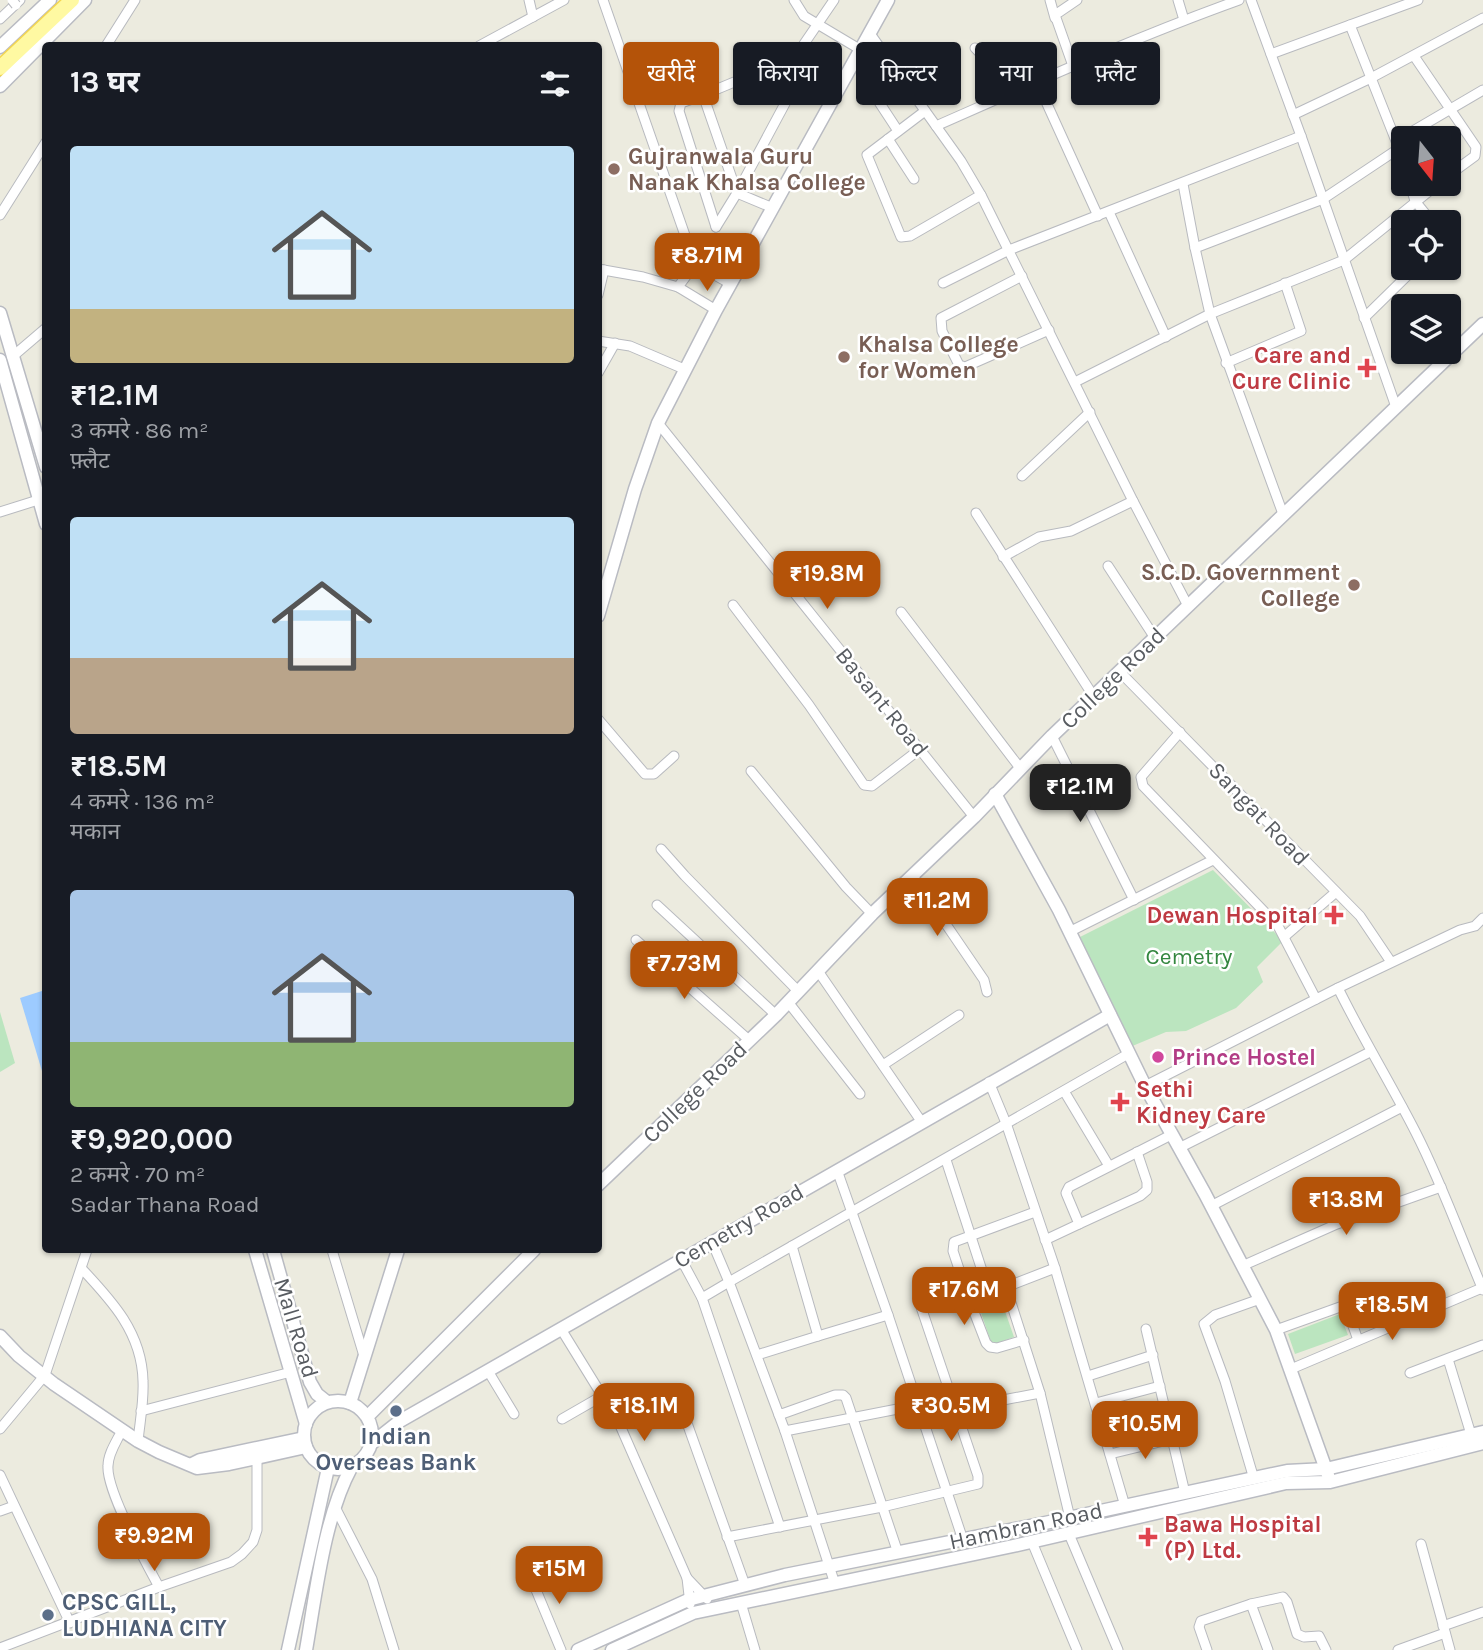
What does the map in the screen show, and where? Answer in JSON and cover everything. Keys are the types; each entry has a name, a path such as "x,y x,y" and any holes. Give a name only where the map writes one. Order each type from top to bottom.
{"main road":[{"path":"0,55 61,0"},
{"path":"0,68 72,0"}],"street":[{"path":"0,47 50,0"},
{"path":"43,42 85,0"},
{"path":"109,42 135,0"},
{"path":"528,0 533,17"},
{"path":"487,42 564,0"},
{"path":"603,0 695,264 731,284"},
{"path":"794,0 800,13 856,47"},
{"path":"806,42 834,0"},
{"path":"866,42 888,0"},
{"path":"1050,0 1071,61"},
{"path":"1055,18 1058,12 1077,0"},
{"path":"1178,0 1184,20"},
{"path":"1131,42 1239,0"},
{"path":"1251,0 1396,407"},
{"path":"1271,54 1418,0"},
{"path":"0,19 16,2 31,17"},
{"path":"1293,116 1483,18"},
{"path":"1350,25 1391,130"},
{"path":"871,35 876,42"},
{"path":"0,86 42,44"},
{"path":"1413,55 1461,126"},
{"path":"602,602 635,489 658,423 716,310 856,59"},
{"path":"680,105 679,111 716,227 796,81 787,70 775,65 719,88"},
{"path":"1426,126 1483,90"},
{"path":"706,105 737,193 773,208"},
{"path":"881,105 898,131"},
{"path":"921,105 961,161 981,195 1188,607"},
{"path":"936,126 984,105"},
{"path":"1047,105 1098,216"},
{"path":"925,111 870,152 867,159 901,237 910,236 981,195"},
{"path":"1461,127 1477,151 1475,156 1461,166"},
{"path":"943,283 1009,250 1301,136"},
{"path":"888,139 914,179"},
{"path":"0,215 42,148"},
{"path":"1195,248 1323,199 1391,149"},
{"path":"1183,184 1210,314 1283,514"},
{"path":"1414,196 1422,210"},
{"path":"1075,382 1210,314 1344,260 1422,196"},
{"path":"1109,212 1166,337"},
{"path":"678,288 695,264"},
{"path":"602,270 643,277 678,288 716,310"},
{"path":"1022,276 942,318 942,331 959,365 965,367 1049,330"},
{"path":"1364,318 1403,280"},
{"path":"1226,363 1301,331 1285,283"},
{"path":"0,313 6,359 42,512"},
{"name":"College Road","path":"602,1181 776,1015 872,914 974,817 1052,736 1483,324"},
{"path":"6,359 42,331"},
{"path":"602,341 642,350 684,369"},
{"path":"602,366 615,343"},
{"path":"6,359 42,443"},
{"path":"1022,476 1090,412"},
{"name":"Basant Road","path":"658,423 974,817"},
{"path":"0,512 38,500"},
{"path":"1003,557 1040,537 1071,531 1133,501"},
{"path":"976,513 1094,697"},
{"path":"1108,566 1155,638"},
{"path":"733,605 864,785 872,786 920,749"},
{"path":"901,612 1020,768"},
{"name":"Sangat Road","path":"1120,672 1369,927 1391,962"},
{"path":"602,724 645,774 654,774 674,756"},
{"path":"1180,733 1140,781 1285,936 1316,999"},
{"path":"1052,736 1135,900"},
{"path":"751,771 846,887 872,914"},
{"path":"995,794 1069,932 1128,1054 1276,1330 1328,1476"},
{"path":"661,849 798,991"},
{"path":"1069,932 1213,860"},
{"path":"913,876 984,980 987,992"},
{"path":"1285,936 1336,892"},
{"path":"657,905 776,1015"},
{"path":"1145,1086 1391,962 1460,930 1475,926 1483,918"},
{"path":"636,940 749,1040"},
{"path":"818,971 921,1121"},
{"path":"1291,1369 1483,1289 1416,1132 1370,1052 1338,988"},
{"path":"788,1002 860,1094"},
{"path":"883,1065 959,1015"},
{"name":"Cemetry Road","path":"372,1443 400,1422 681,1259 1110,1015"},
{"path":"1179,1148 1370,1052"},
{"path":"702,1298 1128,1054"},
{"path":"989,1082 1006,1123 1055,1268 1125,1506"},
{"path":"1064,1091 1109,1166"},
{"path":"1211,1206 1402,1107"},
{"path":"1079,1224 1066,1190 1171,1135"},
{"path":"1045,1240 1140,1196 1147,1190 1137,1152"},
{"path":"946,1160 989,1292"},
{"path":"836,1170 853,1212 963,1539"},
{"path":"1242,1266 1337,1224 1441,1187"},
{"path":"1024,1340 990,1348 969,1299 953,1245 958,1239 1035,1212"},
{"path":"712,1242 779,1415 835,1584"},
{"path":"792,1247 818,1336"},
{"path":"0,1429 45,1375 86,1253"},
{"name":"Mall Road","path":"256,1253 306,1424"},
{"name":"Mall Road","path":"274,1253 310,1382 317,1394 327,1402"},
{"path":"333,1253 364,1356"},
{"path":"350,1403 397,1253"},
{"path":"370,1422 531,1253"},
{"path":"681,1259 702,1298 780,1527"},
{"path":"969,1299 1055,1268"},
{"path":"82,1269 113,1302 132,1333 144,1383 138,1441"},
{"path":"1006,1287 1040,1394 1070,1518"},
{"path":"1254,1479 1204,1324 1215,1315 1260,1299"},
{"path":"727,1537 882,1507 976,1485 979,1480 920,1304"},
{"path":"1276,1330 1340,1307 1348,1312 1358,1340"},
{"path":"757,1355 888,1315"},
{"path":"561,1329 619,1423 687,1578 688,1600 693,1613"},
{"path":"1146,1329 1185,1493"},
{"path":"0,1336 19,1356 54,1384 138,1441 159,1452 203,1468 257,1458 305,1443"},
{"path":"1410,1373 1483,1345"},
{"path":"1088,1376 1153,1355"},
{"path":"1448,1359 1478,1439"},
{"path":"488,1371 514,1414"},
{"path":"141,1411 291,1372"},
{"path":"1096,1403 1160,1386"},
{"path":"998,1401 1040,1394"},
{"path":"779,1415 841,1395 846,1398 898,1553"},
{"path":"562,1419 602,1396"},
{"path":"306,1650 340,1489 351,1468 368,1453 372,1443 370,1422 360,1408 339,1401 327,1402 318,1407 306,1424 305,1443 317,1463 340,1470 351,1468"},
{"path":"785,1432 918,1405"},
{"path":"370,1422 400,1422"},
{"path":"687,1423 745,1585"},
{"path":"122,1430 109,1458 108,1477 159,1587"},
{"path":"1111,1454 1172,1439"},
{"name":"Hambran Road","path":"612,1650 693,1613 1069,1534 1286,1483 1328,1476 1478,1439"},
{"path":"192,1464 200,1460 305,1443"},
{"path":"0,1648 231,1562 242,1554 253,1542 258,1520 257,1458"},
{"path":"288,1650 328,1468"},
{"name":"Hambran Road","path":"578,1650 688,1600 745,1585 1294,1469 1328,1476"},
{"path":"0,1475 70,1623"},
{"path":"0,1511 14,1506"},
{"path":"335,1507 372,1579 394,1650"},
{"path":"1069,1534 1118,1650"},
{"path":"1032,1542 1077,1650"},
{"path":"1421,1544 1450,1650"},
{"path":"529,1573 561,1650"},
{"path":"687,1578 705,1595 711,1610"},
{"path":"1206,1650 1199,1627 1201,1621 1251,1604 1283,1597 1297,1634 1304,1637 1319,1636 1326,1650"},
{"path":"741,1603 752,1649"},
{"path":"1251,1604 1268,1650"},
{"path":"1398,1650 1483,1612"}],"green space":[{"name":"Cemetry","path":"1213,870 1283,941 1257,967 1263,982 1236,1008 1186,1031 1166,1032 1130,1047 1078,938"},
{"path":"0,1012 15,1063 0,1072"},
{"path":"1000,1297 1014,1337 992,1345 978,1304"},
{"path":"1340,1314 1348,1335 1295,1354 1288,1334"}],"water":[{"path":"42,991 42,1071 20,998"}],"place":[{"name":"Gujranwala Guru Nanak Khalsa College","path":"614,169"},
{"name":"Khalsa College for Women","path":"844,357"},
{"name":"Care and Cure Clinic","path":"1367,368"},
{"name":"S.C.D. Government College","path":"1354,585"},
{"name":"Dewan Hospital","path":"1334,915"},
{"name":"Prince Hostel","path":"1158,1057"},
{"name":"Sethi Kidney Care","path":"1120,1102"},
{"name":"Indian Overseas Bank","path":"396,1411"},
{"name":"Bawa Hospital (P) Ltd.","path":"1148,1537"},
{"name":"CPSC GILL, LUDHIANA CITY","path":"48,1615"}]}
